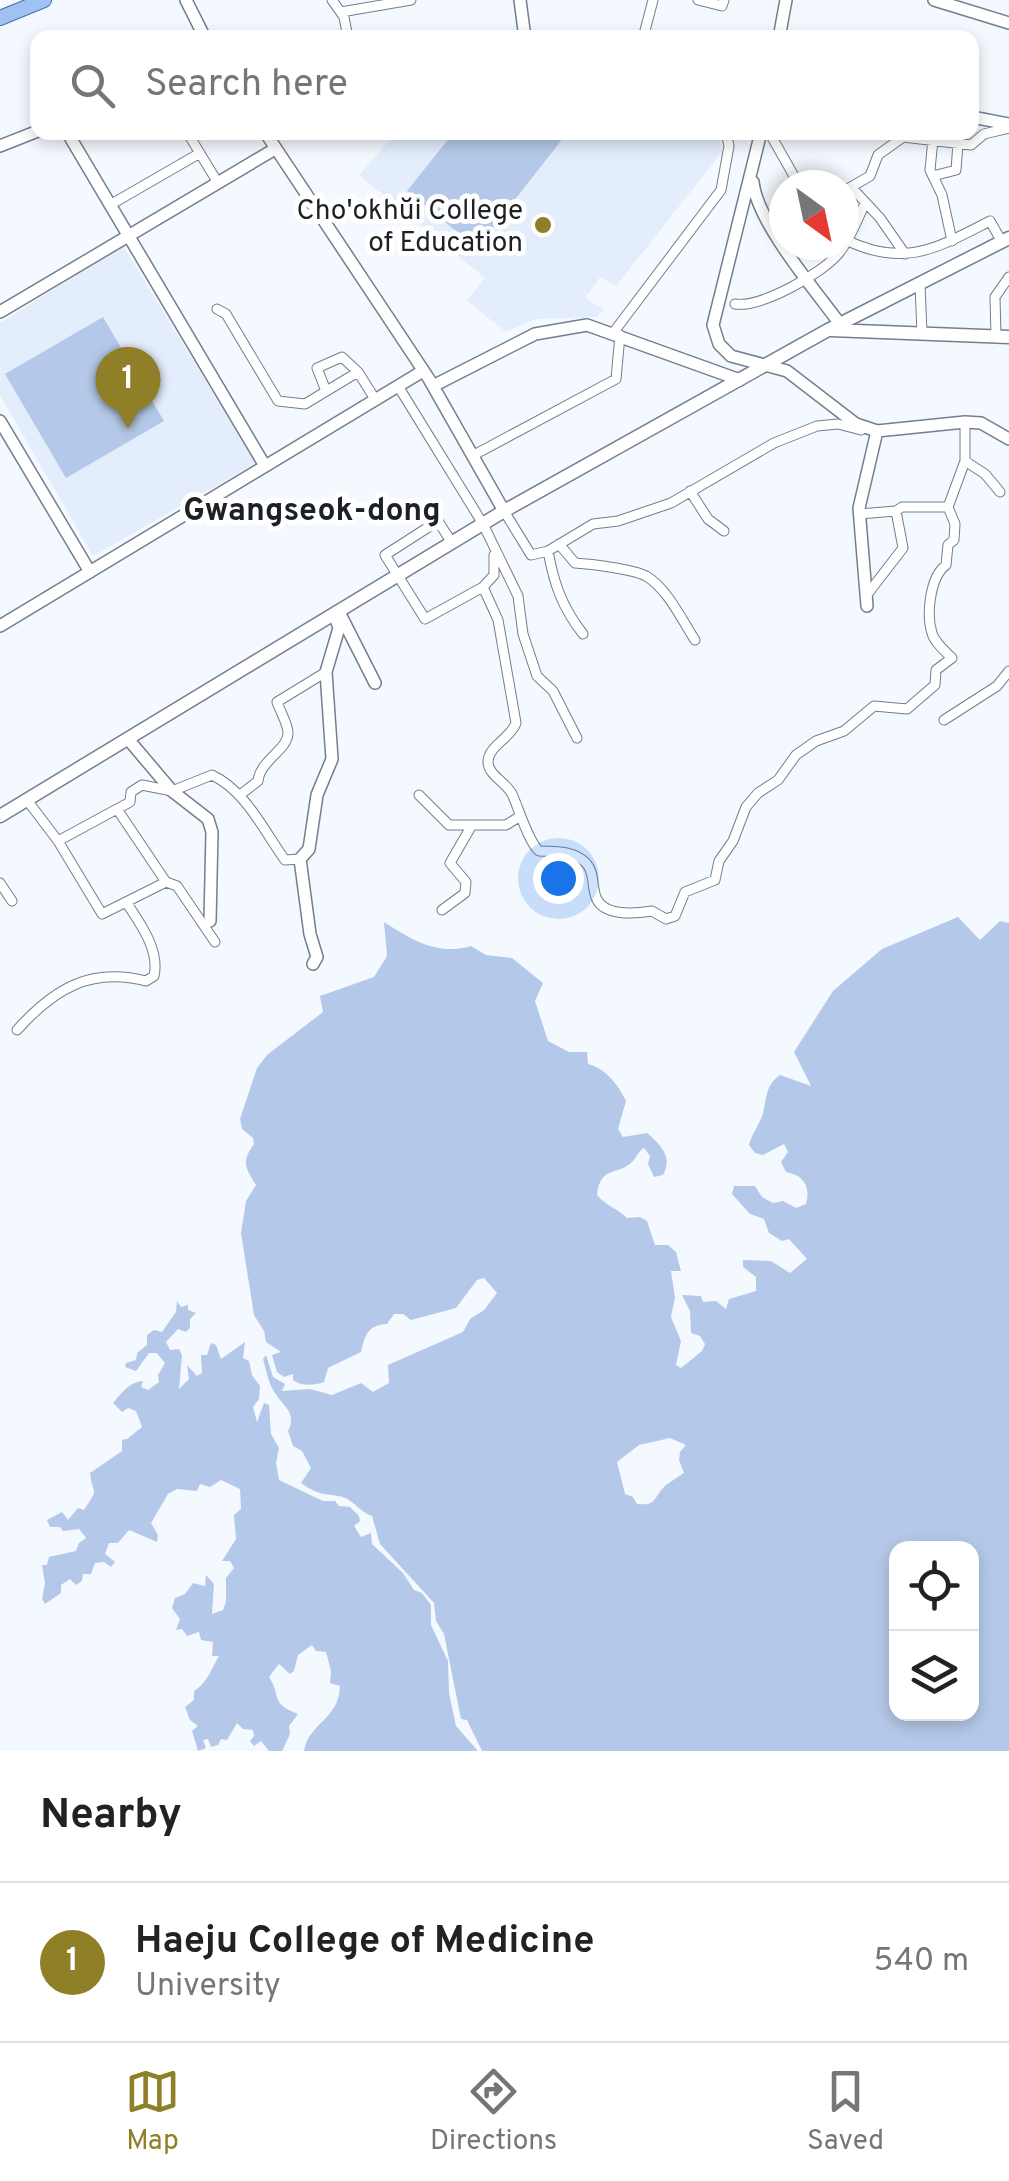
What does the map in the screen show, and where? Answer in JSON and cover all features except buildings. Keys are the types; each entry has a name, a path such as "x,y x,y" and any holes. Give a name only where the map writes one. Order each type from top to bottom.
{"main road":[{"path":"0,18 44,0"},
{"path":"0,816 504,511 834,327 1005,240"},
{"path":"834,327 1003,337"}],"street":[{"path":"186,0 201,30"},
{"path":"332,0 341,12 346,30"},
{"path":"341,12 411,0"},
{"path":"520,0 524,30"},
{"path":"646,30 653,0"},
{"path":"698,0 722,6 724,0"},
{"path":"780,30 786,0"},
{"path":"934,0 1009,23"},
{"path":"979,119 1009,126"},
{"path":"979,139 1009,126"},
{"path":"0,146 30,133"},
{"path":"72,140 265,466"},
{"path":"192,140 218,182"},
{"path":"270,140 423,370 531,555 548,551 593,524 618,521 671,502 774,443 817,426 838,424 876,433 965,422 981,423 1009,438"},
{"path":"472,456 616,379 616,334 721,190 728,140"},
{"path":"759,140 713,325 719,344 731,356 787,371 856,424 876,433"},
{"path":"774,140 791,170"},
{"path":"859,183 870,176 878,155 899,140"},
{"path":"933,140 930,170 950,222 952,241"},
{"path":"939,140 972,145 977,140"},
{"path":"933,176 956,170 958,143"},
{"path":"0,312 275,148"},
{"path":"110,205 200,153"},
{"path":"753,168 752,187 759,207 807,276 834,327"},
{"path":"859,198 880,218 905,254"},
{"path":"859,215 865,203"},
{"path":"859,246 905,254 934,250 990,220 1005,240"},
{"path":"736,304 748,306 773,298 831,260"},
{"path":"1003,337 995,297 1009,277"},
{"path":"920,284 922,334"},
{"path":"216,309 226,314 278,401 305,404 358,372"},
{"path":"433,386 535,334 588,326 740,380"},
{"path":"326,391 317,368 342,357 358,372 376,400"},
{"path":"0,626 423,370"},
{"path":"398,386 518,596 523,634 537,676 553,691 577,738"},
{"path":"0,421 90,572"},
{"path":"483,588 498,620 516,723 514,730 490,752 491,772 504,781 512,794 539,852 565,852 584,860 592,872 596,899 602,906 632,915 652,911 666,920 675,916 685,892 715,880 719,862 733,842 746,807 778,780 796,756 816,741 844,731 874,706 908,709 935,685 936,670 952,658 932,636 929,608 939,570 946,565 948,545 954,540 955,524 948,508 965,461 965,422"},
{"path":"867,601 859,514 876,433"},
{"path":"965,461 985,474 1000,492"},
{"path":"690,491 708,520 724,530"},
{"path":"859,514 902,507 948,508"},
{"path":"867,601 903,548 896,511"},
{"path":"452,543 438,521 386,555 426,620 483,588 494,575 496,558 480,526"},
{"path":"559,544 575,563 604,565 646,576 665,594 695,640"},
{"path":"548,551 554,588 583,634"},
{"path":"58,841 130,802 131,792 142,785 172,790 212,775 228,783 240,796 285,860 300,859 309,849 317,795 332,758 326,672 338,628 336,613"},
{"path":"336,613 375,683"},
{"path":"944,720 997,686 1009,671"},
{"path":"240,796 258,782 259,771 288,733 276,702 326,672"},
{"path":"128,739 172,790 208,819 212,832 210,921"},
{"path":"419,795 448,825 506,824 520,816"},
{"path":"26,800 58,841 102,914 166,882"},
{"path":"117,809 166,882 177,886 215,942"},
{"path":"442,910 465,893 466,882 450,863 472,825"},
{"path":"300,859 317,957 313,964"},
{"path":"0,883 12,901"},
{"path":"18,1030 40,1005 86,977 126,976 146,981 154,976 157,966 146,932 126,902"}],"shaded area":[{"name":"Cho'okhŭi College of Education","path":"390,140 719,140 722,152 616,286 600,277 585,298 604,310 597,317 535,319 506,332 467,301 485,278 359,175"},
{"path":"448,140 562,140 477,248 407,191"},
{"path":"123,246 256,463 93,556 0,395 0,323"},
{"path":"103,317 164,421 66,478 5,374"},
{"path":"958,917 980,940 1000,921 1009,923 1009,1751 482,1751 467,1720 461,1719 434,1603 380,1544 372,1516 347,1499 317,1492 301,1483 311,1468 302,1451 293,1446 288,1431 290,1415 273,1390 263,1359 266,1355 273,1377 285,1384 282,1391 310,1389 332,1395 361,1383 373,1392 389,1383 388,1365 463,1332 470,1319 484,1310 497,1293 484,1278 477,1280 456,1308 411,1320 394,1314 387,1324 368,1332 361,1352 328,1368 324,1382 304,1384 293,1380 293,1374 284,1377 277,1372 272,1355 281,1352 266,1342 254,1315 241,1233 246,1201 256,1185 246,1164 253,1138 242,1129 240,1119 257,1068 267,1055 323,1012 320,996 374,977 387,956 384,922 436,948 471,946 486,955 512,958 543,983 535,1001 548,1041 569,1052 587,1052 588,1064 606,1073 619,1089 626,1101 618,1129 623,1137 647,1133 664,1152 667,1163 663,1175 654,1177 648,1164 650,1156 644,1148 628,1166 602,1179 597,1195 627,1218 647,1221 655,1245 668,1245 676,1252 681,1271 671,1271 675,1297 671,1317 681,1341 676,1365 681,1368 705,1344 700,1336 691,1333 690,1311 682,1295 701,1296 703,1302 716,1301 726,1309 729,1299 756,1291 756,1277 743,1267 743,1260 771,1261 790,1273 807,1259 789,1239 782,1241 769,1233 764,1219 750,1214 732,1194 734,1186 755,1186 762,1197 773,1203 783,1201 796,1208 806,1204 804,1182 786,1172 781,1162 788,1152 784,1144 763,1155 755,1153 749,1145 775,1079 780,1075 811,1086 794,1052 833,991 882,949","holes":["670,1438 686,1445 679,1460 684,1473 665,1486 651,1503 637,1504 625,1494 617,1462 639,1445"]},
{"path":"177,1301 196,1313 186,1332 178,1329 166,1342 170,1350 179,1349 182,1355 179,1389 189,1379 187,1365 197,1376 202,1373 201,1355 207,1355 211,1343 216,1345 221,1359 245,1342 243,1358 249,1361 260,1386 259,1399 253,1407 257,1422 264,1403 269,1405 271,1434 279,1448 279,1480 323,1501 350,1507 359,1516 360,1521 354,1526 361,1537 371,1533 372,1544 431,1605 431,1625 448,1661 456,1726 478,1751 304,1751 312,1733 335,1706 340,1686 330,1683 326,1652 316,1651 312,1645 298,1655 290,1674 279,1664 269,1677 280,1702 298,1714 289,1726 290,1734 282,1751 269,1751 261,1741 254,1746 250,1741 253,1730 243,1729 237,1723 227,1740 221,1739 211,1747 208,1739 203,1740 206,1748 198,1751 192,1731 198,1726 190,1720 185,1707 194,1700 194,1691 219,1656 212,1656 213,1642 201,1640 199,1632 187,1636 182,1629 176,1630 180,1619 172,1608 175,1598 185,1594 193,1583 205,1586 206,1575 214,1584 212,1614 223,1610 226,1578 234,1568 230,1561 222,1561 236,1539 234,1515 241,1509 240,1489 221,1480 210,1487 200,1484 197,1491 177,1489 168,1494 151,1523 158,1535 157,1542 129,1530 118,1543 109,1543 105,1554 115,1562 111,1567 104,1562 95,1563 91,1574 83,1574 76,1585 70,1579 61,1585 61,1593 45,1604 42,1565 47,1565 49,1557 76,1551 86,1538 79,1529 63,1531 50,1527 47,1520 62,1512 68,1520 78,1508 84,1510 94,1492 90,1473 122,1451 122,1440 142,1427 136,1411 128,1408 122,1412 113,1403 134,1384 143,1381 141,1387 148,1390 159,1382 158,1375 165,1363 157,1353 149,1353 136,1371 125,1367 147,1345 147,1335 154,1330 162,1332 176,1312"}],"place":[{"name":"Cho'okhŭi College of Education","path":"543,225"},
{"name":"Haeju College of Medicine","path":"128,429"}],"district":[{"name":"Gwangseok-dong","path":"312,509"}]}
